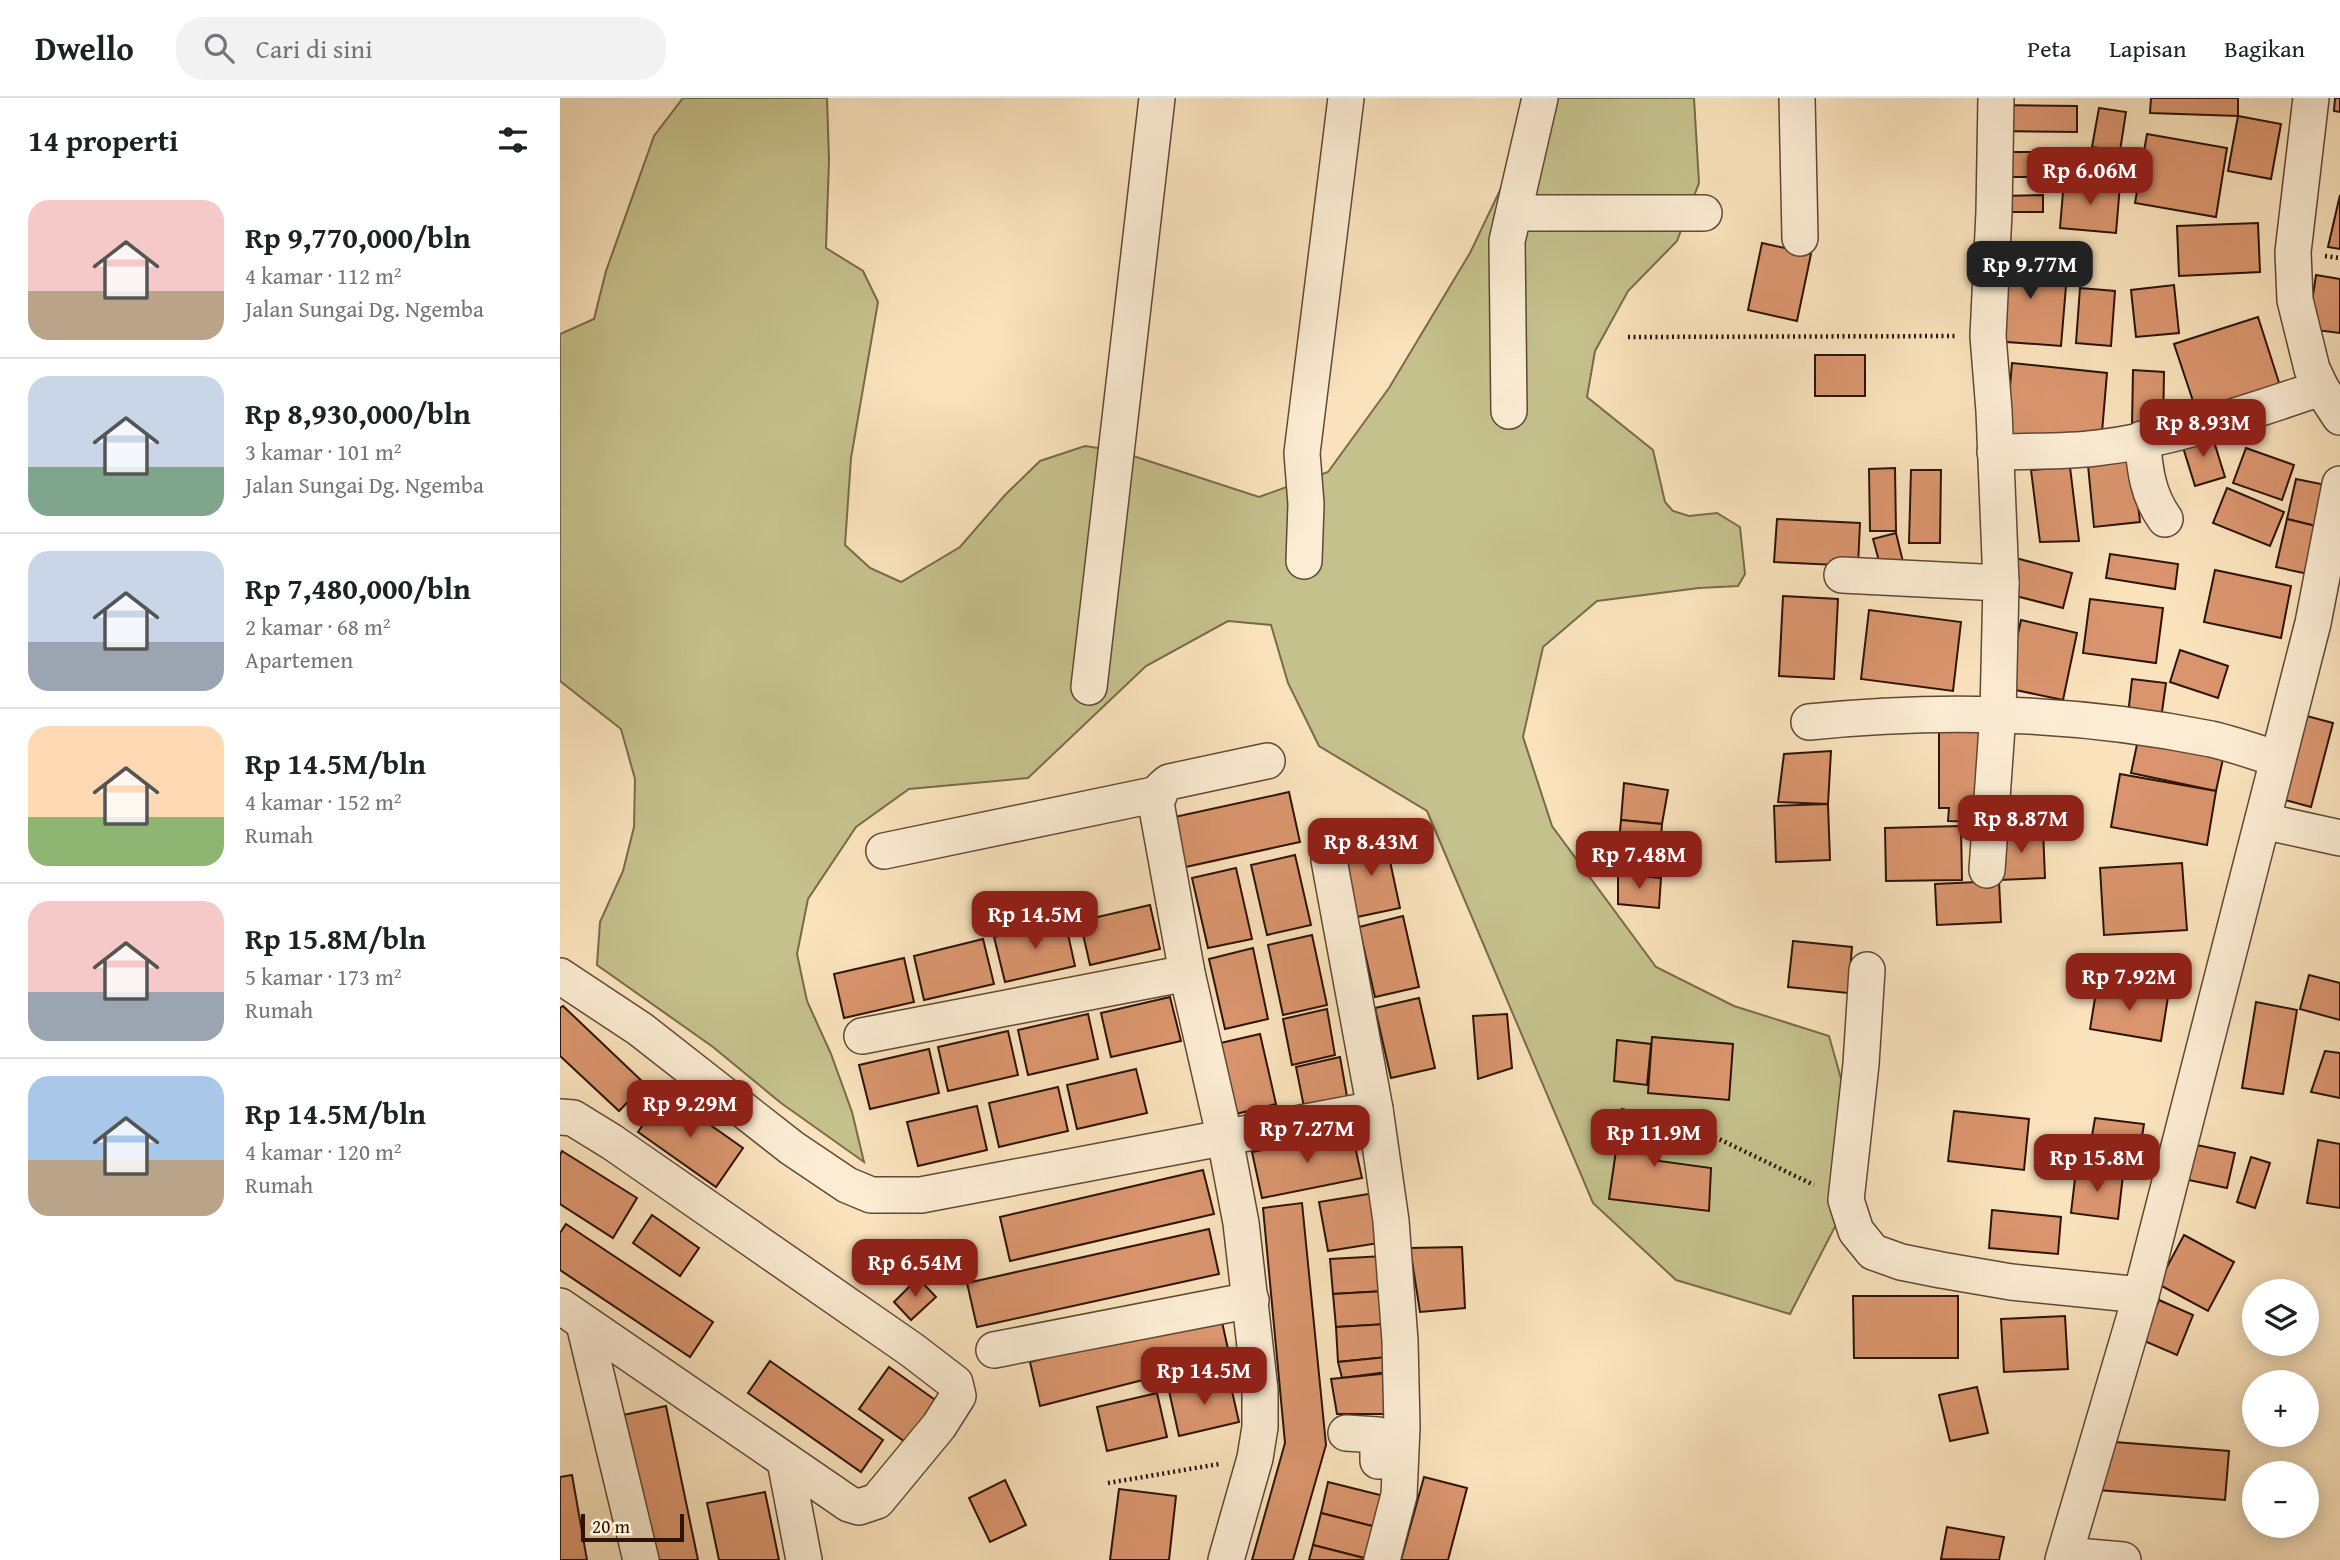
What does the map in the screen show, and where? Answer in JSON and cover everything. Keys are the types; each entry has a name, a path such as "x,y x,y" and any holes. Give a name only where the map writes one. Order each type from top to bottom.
{"street":[{"path":"1089,687 1157,98"},
{"path":"1304,561 1306,504 1302,453 1346,98"},
{"path":"1509,411 1507,241 1541,98"},
{"path":"1797,98 1800,238"},
{"path":"1987,870 1998,713 2001,583 1988,336 1996,98"},
{"path":"2311,98 2293,252 2295,300 2303,340 2321,388 2340,417"},
{"path":"1514,213 1704,213"},
{"path":"1995,452 2098,448 2234,417 2321,388"},
{"path":"2142,439 2149,490 2155,506 2165,519"},
{"path":"2123,1560 2064,1558 2141,1295 2314,623 2340,484"},
{"path":"1842,575 2001,583"},
{"path":"1809,722 1998,713 2126,724 2214,740 2277,759"},
{"path":"1226,1560 1255,1458 1260,1427 1260,1390 1241,1223 1187,973 1156,803 1161,788 1170,782 1267,761"},
{"path":"884,851 1158,794"},
{"path":"2263,821 2340,838"},
{"path":"1329,860 1375,1110 1391,1221 1400,1341 1401,1461 1399,1495 1382,1560"},
{"path":"1867,970 1861,1064 1846,1200 1856,1231 1873,1252 1901,1262 2011,1282 2141,1295"},
{"path":"862,1036 1187,973"},
{"path":"560,976 640,1029 792,1148 847,1185 872,1195 921,1195 1375,1110"},
{"path":"560,1117 573,1118 612,1142 912,1350 955,1382 958,1396 939,1426 877,1501 859,1507 849,1504 572,1315"},
{"path":"994,1350 1251,1300"},
{"path":"572,1315 641,1560"},
{"path":"1346,1433 1378,1435 1378,1461 1401,1461"},
{"path":"785,1461 804,1560"}],"path":[{"path":"1628,337 1988,336"},
{"path":"1690,1125 1846,1200"},
{"path":"1108,1483 1255,1458"}],"shaded area":[{"path":"683,98 827,98 829,160 826,248 863,271 878,302 851,458 845,545 870,568 901,582 960,547 1005,495 1040,461 1085,446 1118,451 1259,497 1328,472 1389,388 1470,253 1544,98 1694,98 1699,183 1677,241 1628,291 1595,351 1587,397 1653,450 1665,502 1673,511 1689,516 1717,513 1740,527 1745,574 1738,586 1699,588 1597,601 1543,647 1523,737 1552,826 1656,967 1734,1006 1829,1036 1851,1114 1840,1217 1790,1314 1676,1280 1593,1203 1427,811 1319,746 1288,683 1271,625 1228,621 1146,666 1028,778 909,789 856,827 808,899 797,954 807,1001 831,1054 852,1112 864,1162 781,1103 713,1047 597,965 600,922 623,871 634,827 635,779 621,729 560,681 560,334 594,319 606,271 654,136"}],"building":[{"path":"2151,98 2238,98 2238,116 2150,113"},
{"path":"2335,98 2340,98 2340,112 2334,111"},
{"path":"1996,105 2077,106 2077,132 1996,131"},
{"path":"2099,108 2126,112 2120,151 2092,147"},
{"path":"2238,116 2281,124 2271,179 2228,171"},
{"path":"2147,134 2227,148 2216,217 2135,203"},
{"path":"1998,152 2079,152 2079,177 1998,177"},
{"path":"2064,180 2120,185 2116,233 2060,228"},
{"path":"2043,195 2043,212 2002,212 2002,196"},
{"path":"2340,195 2340,249 2328,247"},
{"path":"2258,223 2260,272 2179,276 2177,226"},
{"path":"1762,243 1811,254 1797,321 1748,310"},
{"path":"2000,256 2068,262 2061,346 1993,341"},
{"path":"2316,275 2340,279 2340,333 2308,329"},
{"path":"2174,285 2179,333 2136,337 2131,290"},
{"path":"2080,288 2115,291 2111,346 2076,343"},
{"path":"2258,317 2283,395 2200,422 2174,344"},
{"path":"1815,355 1865,355 1865,396 1815,396"},
{"path":"2012,363 2107,373 2101,444 2006,435"},
{"path":"2133,370 2164,372 2163,428 2132,427"},
{"path":"2211,432 2225,477 2195,486 2181,441"},
{"path":"2246,448 2294,465 2282,500 2233,483"},
{"path":"2132,450 2140,522 2094,527 2087,455"},
{"path":"2070,467 2079,541 2040,542 2031,470"},
{"path":"1895,468 1896,531 1870,531 1869,469"},
{"path":"1911,470 1941,470 1940,543 1909,543"},
{"path":"2296,479 2331,486 2324,528 2287,519"},
{"path":"2227,488 2284,512 2270,546 2213,523"},
{"path":"1777,519 1860,523 1858,566 1774,562"},
{"path":"2287,519 2324,528 2313,575 2276,567"},
{"path":"1896,533 1904,566 1882,572 1873,539"},
{"path":"2110,554 2178,564 2175,589 2106,578"},
{"path":"2012,557 2072,573 2063,608 2004,593"},
{"path":"2215,570 2291,586 2281,638 2204,622"},
{"path":"1783,596 1838,599 1834,679 1779,676"},
{"path":"2090,599 2163,608 2156,663 2083,653"},
{"path":"1869,610 1961,622 1953,691 1861,679"},
{"path":"2021,620 2077,633 2063,700 2006,688"},
{"path":"2180,650 2228,666 2218,698 2170,682"},
{"path":"2132,679 2166,683 2161,719 2128,715"},
{"path":"2303,715 2333,723 2311,807 2281,799"},
{"path":"1939,722 1985,723 1984,822 1948,821 1949,808 1939,808"},
{"path":"2139,735 2224,754 2216,791 2131,773"},
{"path":"1831,751 1828,804 1778,802 1784,754"},
{"path":"2120,774 2216,791 2207,845 2111,827"},
{"path":"1624,783 1668,790 1662,824 1621,820"},
{"path":"1289,792 1300,842 1181,868 1170,818"},
{"path":"1828,804 1830,860 1776,862 1774,806"},
{"path":"1621,820 1662,824 1659,866 1617,863"},
{"path":"1961,826 1962,880 1886,881 1885,828"},
{"path":"2043,830 2045,878 2000,880 1998,831"},
{"path":"1385,838 1400,908 1357,917 1341,848"},
{"path":"1295,855 1311,925 1267,935 1251,865"},
{"path":"2182,863 2187,930 2104,935 2100,868"},
{"path":"1236,868 1252,939 1208,948 1192,878"},
{"path":"1618,873 1661,878 1659,908 1618,904"},
{"path":"1999,881 2001,922 1937,925 1935,884"},
{"path":"1150,905 1160,949 1090,965 1080,921"},
{"path":"1403,916 1419,987 1375,997 1359,927"},
{"path":"1065,921 1075,966 1005,982 994,937"},
{"path":"1312,935 1327,1005 1283,1015 1268,945"},
{"path":"983,939 994,984 924,1000 914,956"},
{"path":"1793,941 1852,947 1848,993 1788,987"},
{"path":"1253,948 1268,1019 1225,1029 1209,959"},
{"path":"904,958 914,1002 844,1018 834,974"},
{"path":"2309,975 2340,983 2340,1020 2300,1009"},
{"path":"2097,986 2168,997 2161,1041 2090,1029"},
{"path":"1170,997 1181,1041 1111,1057 1101,1013"},
{"path":"1419,998 1435,1068 1391,1078 1375,1008"},
{"path":"2256,1002 2297,1010 2283,1094 2242,1088"},
{"path":"563,1006 645,1084 619,1111 560,1056 560,1008"},
{"path":"1327,1009 1335,1055 1292,1065 1283,1019"},
{"path":"1088,1014 1098,1059 1028,1075 1018,1030"},
{"path":"1507,1014 1512,1068 1478,1079 1473,1016"},
{"path":"1008,1031 1018,1075 948,1091 938,1047"},
{"path":"1260,1034 1276,1104 1232,1115 1216,1044"},
{"path":"1652,1037 1733,1044 1729,1100 1648,1093"},
{"path":"1617,1040 1651,1044 1647,1085 1614,1081"},
{"path":"929,1049 939,1093 870,1109 859,1065"},
{"path":"2325,1051 2340,1053 2340,1098 2311,1092"},
{"path":"1340,1057 1348,1102 1305,1112 1296,1067"},
{"path":"1136,1069 1147,1113 1077,1129 1067,1085"},
{"path":"1058,1087 1068,1131 999,1147 989,1103"},
{"path":"665,1093 743,1148 716,1187 638,1132"},
{"path":"977,1106 987,1150 918,1166 907,1122"},
{"path":"1622,1109 1662,1119 1659,1161 1711,1168 1709,1211 1609,1199"},
{"path":"1954,1111 2029,1119 2024,1170 1948,1161"},
{"path":"2095,1118 2144,1124 2139,1155 2090,1148"},
{"path":"1352,1133 1362,1178 1262,1198 1252,1152"},
{"path":"2318,1140 2340,1144 2340,1208 2307,1203"},
{"path":"2192,1144 2235,1153 2227,1188 2184,1179"},
{"path":"562,1151 637,1198 613,1238 560,1204"},
{"path":"2251,1157 2270,1163 2255,1208 2237,1202"},
{"path":"1203,1170 1214,1214 1010,1261 1000,1217"},
{"path":"2076,1170 2123,1175 2118,1219 2071,1213"},
{"path":"1375,1193 1379,1243 1328,1251 1319,1202"},
{"path":"1302,1203 1326,1445 1293,1560 1252,1560 1285,1443 1263,1208"},
{"path":"1992,1210 2061,1217 2058,1254 1989,1248"},
{"path":"652,1215 699,1248 680,1276 633,1243"},
{"path":"566,1224 713,1322 690,1357 560,1270 560,1233"},
{"path":"1209,1229 1219,1274 977,1327 967,1283"},
{"path":"2184,1235 2234,1262 2208,1311 2158,1284"},
{"path":"1462,1247 1465,1308 1420,1312 1410,1248"},
{"path":"1384,1256 1385,1291 1333,1294 1330,1259"},
{"path":"918,1278 936,1297 911,1320 894,1302"},
{"path":"1385,1291 1387,1324 1336,1327 1333,1294"},
{"path":"1853,1296 1958,1296 1958,1358 1854,1358"},
{"path":"2159,1300 2193,1315 2177,1355 2142,1340"},
{"path":"1220,1313 1230,1358 1040,1406 1030,1362"},
{"path":"2065,1316 2068,1369 2004,1372 2001,1319"},
{"path":"1387,1324 1387,1357 1338,1362 1336,1327"},
{"path":"1387,1357 1387,1372 1342,1378 1338,1362"},
{"path":"770,1361 883,1440 861,1472 748,1393"},
{"path":"889,1367 938,1402 908,1444 859,1409"},
{"path":"1391,1373 1395,1414 1337,1414 1331,1379"},
{"path":"1229,1378 1239,1422 1179,1436 1169,1391"},
{"path":"1977,1387 1988,1433 1950,1441 1939,1395"},
{"path":"1157,1393 1167,1437 1107,1451 1097,1407"},
{"path":"666,1406 698,1560 653,1560 623,1415"},
{"path":"2102,1441 2229,1451 2225,1500 2098,1490"},
{"path":"572,1475 587,1560 560,1560 560,1477"},
{"path":"1424,1477 1467,1488 1448,1560 1401,1560"},
{"path":"1005,1480 1026,1525 990,1542 969,1498"},
{"path":"1328,1482 1384,1496 1376,1527 1321,1513"},
{"path":"1119,1489 1176,1496 1169,1560 1110,1560"},
{"path":"765,1492 779,1560 719,1560 707,1503"},
{"path":"1321,1513 1376,1527 1368,1559 1313,1545"},
{"path":"1947,1527 2004,1537 1999,1560 1941,1559"},
{"path":"1313,1545 1368,1559 1368,1560 1309,1560"}]}
